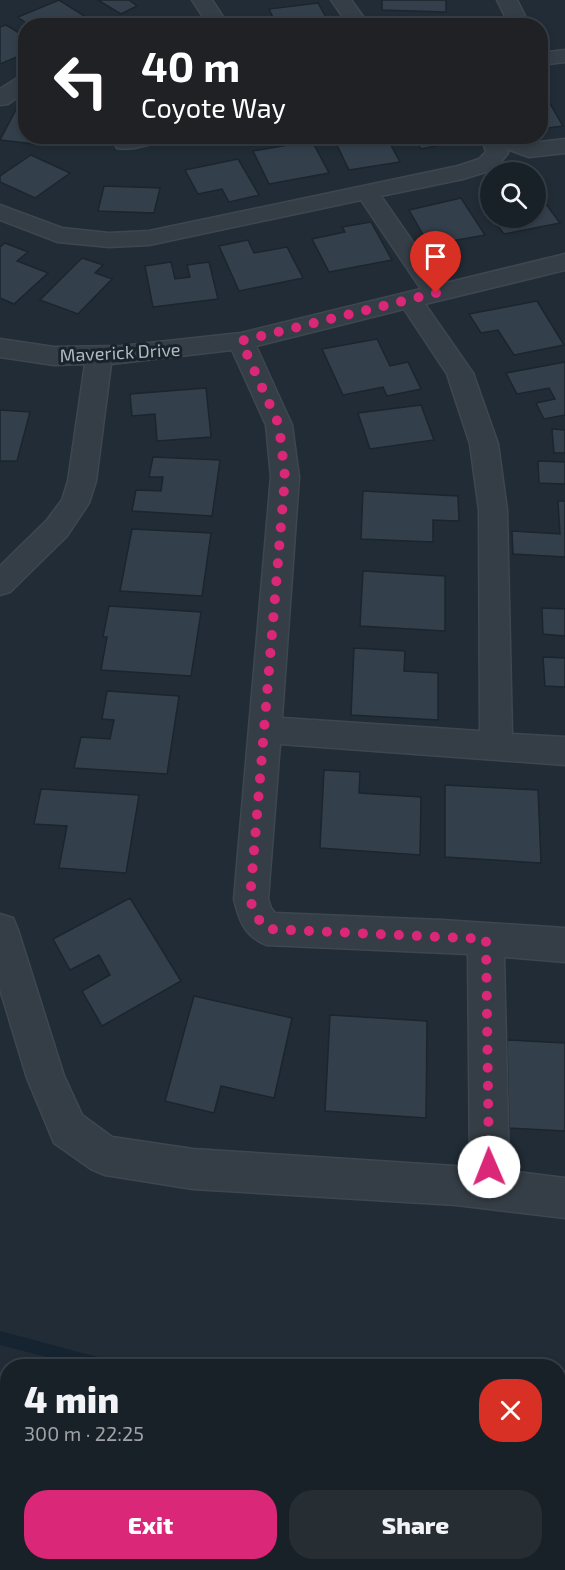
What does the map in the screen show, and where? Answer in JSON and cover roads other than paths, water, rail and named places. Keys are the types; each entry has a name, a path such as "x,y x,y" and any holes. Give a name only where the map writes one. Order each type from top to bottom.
{"street":[{"path":"202,0 211,18"},
{"path":"341,0 354,18"},
{"path":"507,0 516,18"},
{"path":"548,57 565,56"},
{"path":"0,99 18,87"},
{"path":"0,212 58,235 109,240 149,238 463,172 487,164 496,153 495,144"},
{"path":"514,144 529,150 565,146"},
{"path":"367,192 423,297 460,373 484,444 493,510 496,746"},
{"name":"Maverick Drive","path":"0,348 54,356 99,356 173,351 241,341 565,262"},
{"path":"241,341 279,425 285,477 250,899 255,915 267,929 565,945"},
{"path":"0,584 57,528 75,503 82,481 99,356"},
{"path":"264,730 565,751"},
{"path":"0,930 46,1077 68,1129 105,1155 194,1169 490,1189 565,1198"},
{"path":"486,939 490,1189"}],"waterway":[{"path":"0,1338 79,1359"}]}
